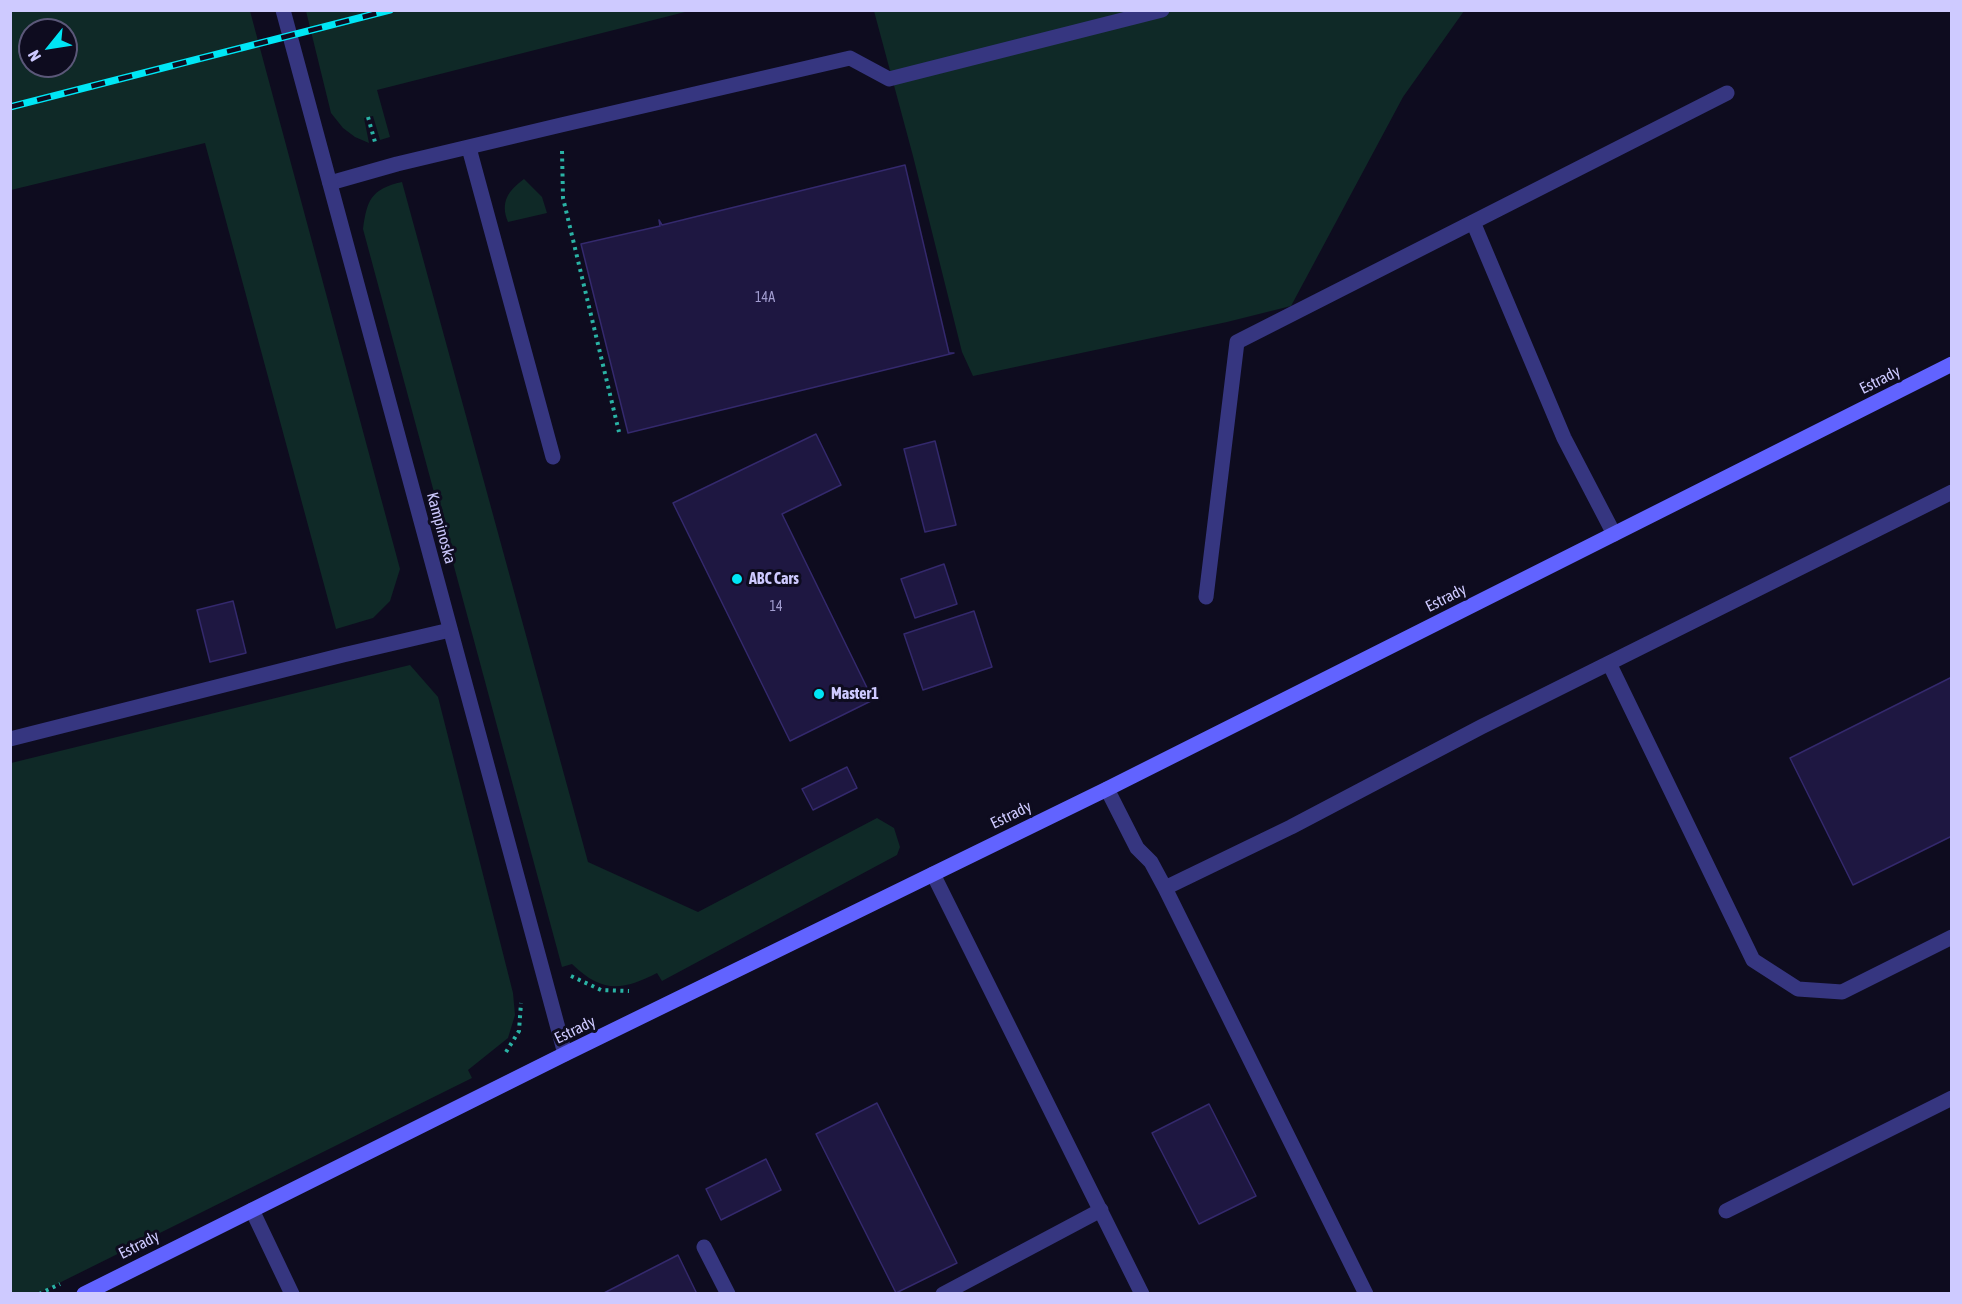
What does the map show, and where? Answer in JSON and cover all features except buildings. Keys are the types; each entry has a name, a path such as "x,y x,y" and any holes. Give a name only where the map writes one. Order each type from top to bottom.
{"main road":[{"name":"Estrady","path":"84,1293 565,1054 1107,789 1952,364"}],"street":[{"name":"Kampinoska","path":"283,10 565,1054"},
{"path":"330,183 389,166 850,58 889,79 1162,10"},
{"path":"1206,597 1237,342 1727,93"},
{"path":"470,148 553,457"},
{"path":"1473,222 1564,438 1614,534"},
{"path":"1165,888 1291,827 1481,727 1952,492"},
{"path":"10,739 450,630"},
{"path":"1609,663 1753,960 1798,989 1842,992 1952,938"},
{"path":"1107,789 1137,848 1151,862 1165,888 1366,1293"},
{"path":"933,874 1142,1293"},
{"path":"1726,1211 1952,1098"},
{"path":"252,1210 292,1293"},
{"path":"943,1293 1101,1210"},
{"path":"704,1247 728,1293"}],"path":[{"path":"561,125 563,198 619,432"}],"green space":[{"path":"306,10 689,11 377,90 390,137 380,140 373,116 364,118 369,143 343,128 331,113"},
{"path":"10,11 250,11 400,569 390,601 373,618 336,629 205,143 11,190"},
{"path":"874,11 1464,11 1403,97 1291,306 1227,322 973,376 962,352"},
{"path":"524,179 542,197 547,213 508,222 505,203 510,193"},
{"path":"402,182 588,862 698,912 877,818 894,828 900,847 897,855 662,981 657,973 623,986 613,986 593,980 572,964 562,967 363,229 366,210 372,197 383,188"},
{"path":"410,665 438,697 513,993 515,1015 508,1038 468,1070 472,1078 39,1293 11,1293 11,763"}],"railway":[{"path":"10,107 390,10"}],"place":[{"name":"ABC Cars","path":"737,579"},
{"name":"Master1","path":"819,694"}]}
